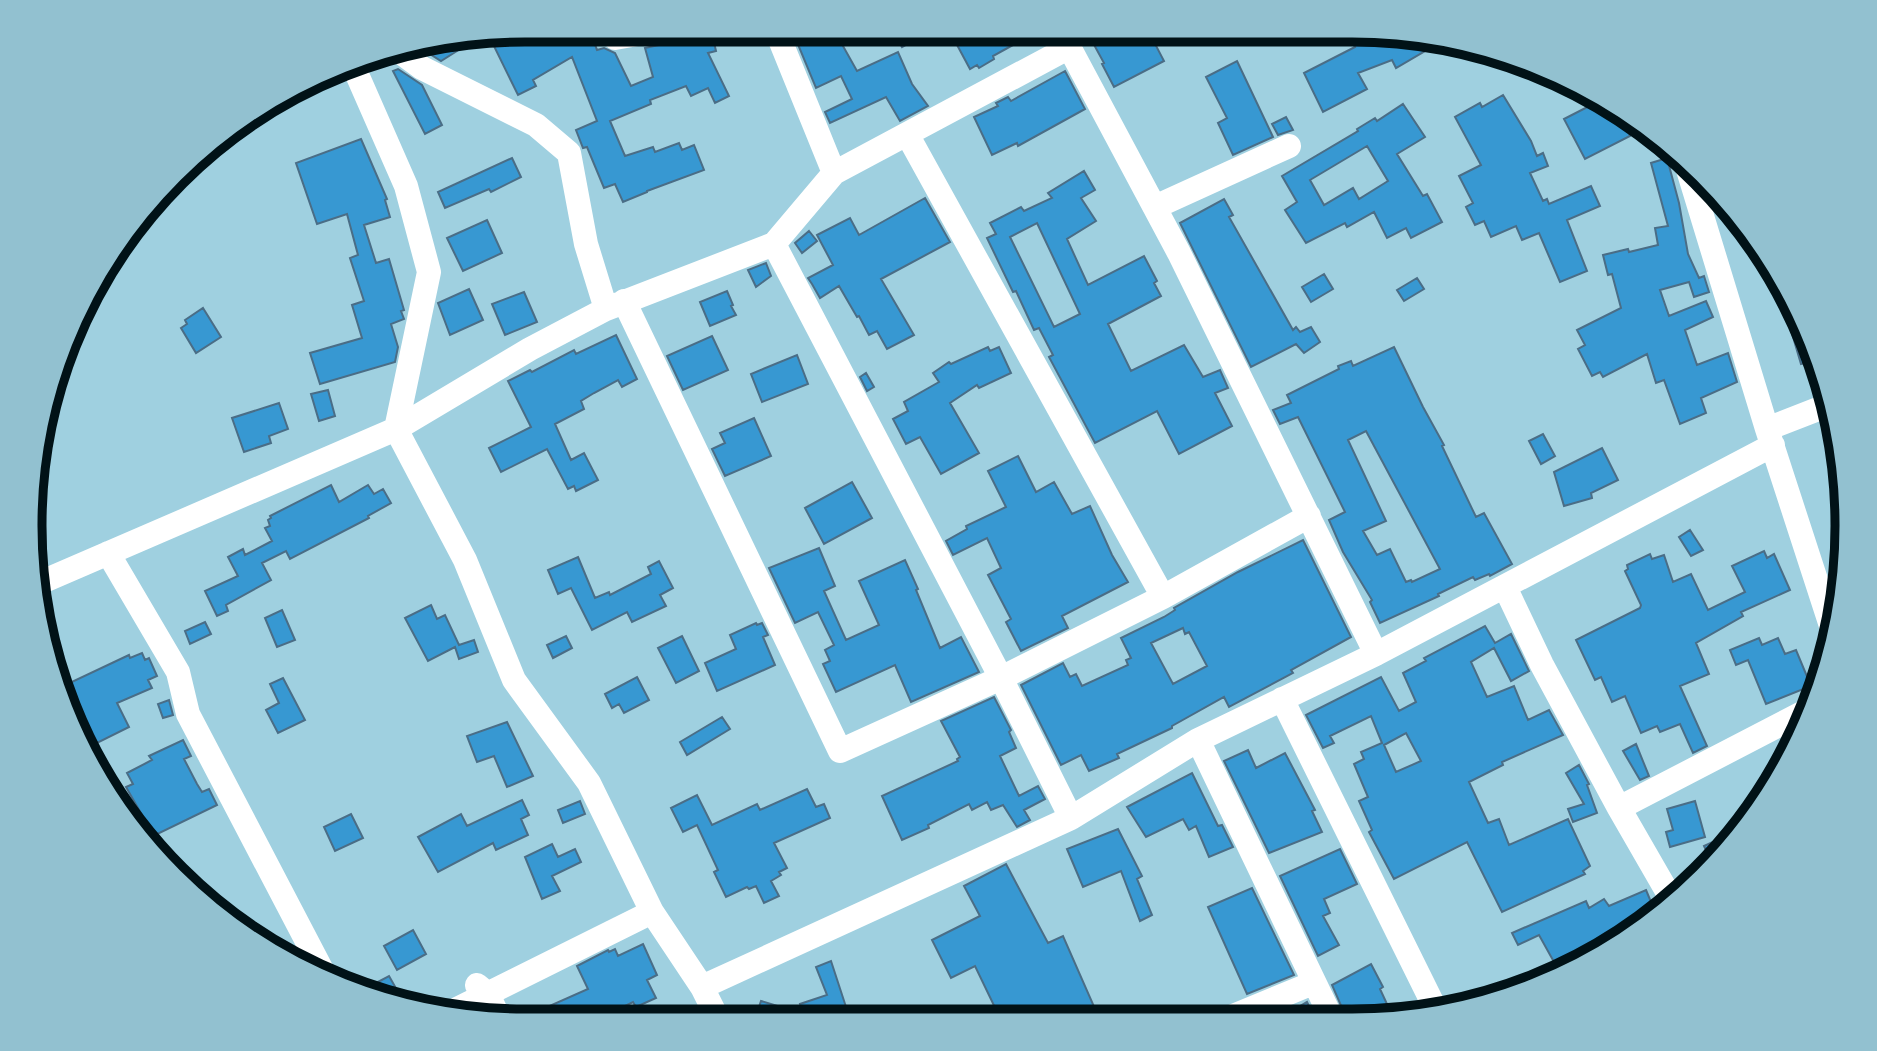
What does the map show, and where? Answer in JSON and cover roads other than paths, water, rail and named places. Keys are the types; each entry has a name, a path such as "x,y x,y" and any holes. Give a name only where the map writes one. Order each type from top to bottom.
{"street":[{"path":"781,42 834,173"},
{"path":"45,580 396,429 530,349 615,305 774,244 834,173 907,134 1059,42"},
{"path":"1066,42 1155,207 1376,654"},
{"path":"406,57 422,68 536,125 569,153 586,244 840,751 1001,678 1163,597 1309,516"},
{"path":"356,73 406,186 429,272 396,429 465,560 514,680 589,783 653,912 702,987 713,1009"},
{"path":"907,134 1163,597"},
{"path":"1155,207 1289,146"},
{"path":"1692,183 1827,614"},
{"path":"774,244 1001,678 1071,818"},
{"path":"702,987 1071,818 1198,740 1376,654 1505,587 1821,410"},
{"path":"108,553 178,672 188,714 317,962"},
{"path":"1505,587 1542,665 1667,891"},
{"path":"1282,699 1432,1002"},
{"path":"1619,808 1795,717"},
{"path":"1198,740 1327,1009"},
{"path":"460,1005 482,989 653,912"},
{"path":"1250,1009 1313,983"},
{"path":"482,989 493,1008"}]}
